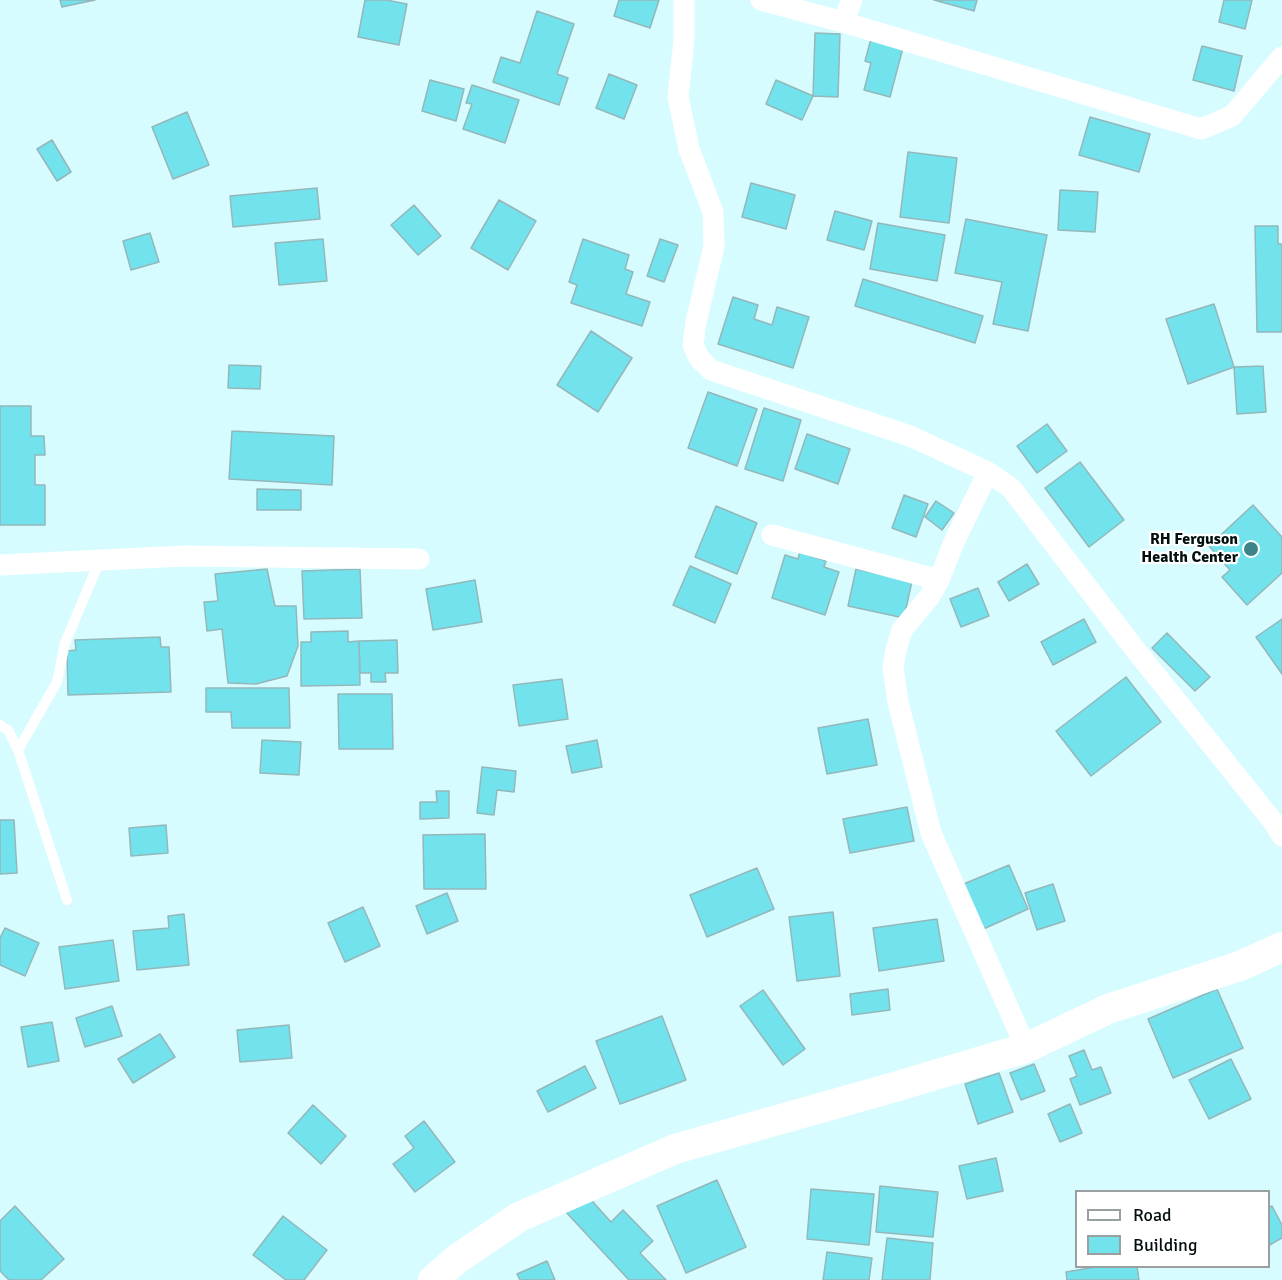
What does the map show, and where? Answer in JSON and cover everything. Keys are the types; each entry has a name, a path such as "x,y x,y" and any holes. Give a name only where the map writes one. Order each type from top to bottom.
{"main road":[{"path":"433,1280 457,1259 519,1217 675,1149 1026,1048 1108,1009 1240,966 1282,947"}],"street":[{"path":"684,0 684,40 678,97 690,149 713,212 714,246 696,322 693,345 699,358 711,370 910,436 988,472 1011,488 1134,648 1275,824 1282,836"},
{"path":"761,0 843,22 1201,129 1232,117 1282,57"},
{"path":"843,22 852,0"},
{"path":"988,472 954,542 939,580 930,596 902,630 893,667 898,702 931,833 1026,1048"},
{"path":"772,535 939,580"},
{"path":"0,565 184,556 419,559"}],"lane":[{"path":"18,750 57,682 65,643 99,560"},
{"path":"0,725 8,730 18,750 67,900"}],"building":[{"path":"60,0 95,0 62,7"},
{"path":"365,0 386,0 407,4 399,45 358,37"},
{"path":"619,0 659,0 650,28 614,16"},
{"path":"934,0 977,0 974,11"},
{"path":"1224,0 1252,0 1245,29 1219,22"},
{"path":"537,11 574,24 557,74 568,78 559,105 493,82 501,57 520,63"},
{"path":"815,33 840,34 838,97 813,96"},
{"path":"872,35 904,44 890,97 864,90 871,63 865,61"},
{"path":"1202,46 1242,56 1234,91 1193,80"},
{"path":"609,74 637,85 624,119 596,108"},
{"path":"430,80 464,89 456,121 422,111"},
{"path":"776,80 813,96 802,120 766,104"},
{"path":"472,85 519,100 505,143 463,129 472,104 466,103"},
{"path":"187,112 209,165 173,179 152,127"},
{"path":"1090,117 1150,134 1139,172 1079,155"},
{"path":"52,140 71,172 57,181 37,149"},
{"path":"908,152 957,158 949,223 900,217"},
{"path":"751,183 795,195 786,229 742,217"},
{"path":"317,188 320,219 233,227 230,196"},
{"path":"1060,190 1098,192 1095,232 1058,230"},
{"path":"499,200 536,221 508,270 471,248"},
{"path":"414,205 441,236 418,255 391,225"},
{"path":"835,211 872,221 864,250 827,240"},
{"path":"966,219 1047,235 1028,331 993,324 1002,282 955,273"},
{"path":"878,223 945,235 937,281 870,269"},
{"path":"1255,226 1278,226 1278,244 1282,244 1282,332 1257,332"},
{"path":"150,233 159,262 131,270 123,241"},
{"path":"323,239 327,281 279,285 275,243"},
{"path":"583,239 629,255 625,269 633,272 626,294 650,302 642,326 571,303 577,285 569,282"},
{"path":"660,239 678,245 664,282 647,276"},
{"path":"863,279 983,316 975,343 855,306"},
{"path":"733,297 758,305 754,319 772,325 777,307 809,317 793,368 718,344"},
{"path":"1214,304 1234,367 1188,384 1166,319"},
{"path":"591,331 632,358 598,412 557,385"},
{"path":"229,365 261,366 260,389 228,388"},
{"path":"1263,366 1266,412 1237,414 1234,367"},
{"path":"708,392 757,409 737,466 688,448"},
{"path":"0,406 31,406 31,436 44,436 45,455 35,455 35,485 45,485 45,525 0,525"},
{"path":"764,408 801,420 783,481 745,469"},
{"path":"1047,424 1067,451 1037,473 1017,446"},
{"path":"232,431 334,436 332,485 229,479"},
{"path":"807,434 850,449 838,484 795,469"},
{"path":"1080,462 1124,520 1089,547 1045,488"},
{"path":"257,489 301,490 301,510 257,510"},
{"path":"904,495 928,504 916,537 892,528"},
{"path":"936,501 954,513 942,530 925,517"},
{"name":"RH Ferguson Health Center","path":"1253,505 1282,537 1282,573 1247,605 1222,577 1230,570 1209,546"},
{"path":"716,506 757,523 737,574 695,557"},
{"path":"800,552 826,561 824,567 839,572 825,615 772,598 785,555 798,559"},
{"path":"1027,564 1039,584 1009,601 998,582"},
{"path":"690,566 731,584 715,623 673,605"},
{"path":"267,569 275,606 296,606 298,646 287,676 256,684 228,683 222,629 207,631 204,602 218,601 215,574"},
{"path":"360,569 362,618 304,619 302,571"},
{"path":"856,569 912,581 904,618 848,606"},
{"path":"475,580 482,622 433,630 426,589"},
{"path":"978,588 989,616 961,627 950,599"},
{"path":"1084,619 1096,642 1053,665 1041,642"},
{"path":"1282,619 1282,674 1256,637"},
{"path":"348,631 348,642 359,641 360,685 301,686 301,642 311,642 311,632"},
{"path":"1167,633 1210,677 1195,691 1152,648"},
{"path":"160,637 161,647 169,647 171,692 68,695 67,651 76,650 75,640"},
{"path":"397,640 398,673 385,673 386,682 371,682 371,673 360,673 359,641"},
{"path":"1126,677 1161,722 1091,776 1056,731"},
{"path":"562,679 568,719 519,726 513,685"},
{"path":"206,688 289,688 290,728 232,728 231,712 206,712"},
{"path":"338,694 392,694 393,749 339,749"},
{"path":"868,719 877,765 827,774 818,728"},
{"path":"262,740 301,742 299,775 260,773"},
{"path":"597,740 602,767 572,773 566,746"},
{"path":"482,767 516,771 514,792 497,790 494,815 477,813"},
{"path":"436,791 449,791 449,818 420,819 420,802 437,802"},
{"path":"907,807 914,841 850,853 843,819"},
{"path":"0,820 14,820 17,873 0,874"},
{"path":"166,825 168,853 131,856 129,828"},
{"path":"485,834 486,889 424,889 423,835"},
{"path":"1009,865 1028,909 979,931 959,886"},
{"path":"757,868 774,909 707,937 690,895"},
{"path":"1053,884 1065,921 1037,930 1025,893"},
{"path":"447,893 458,921 427,934 416,906"},
{"path":"363,907 380,946 345,962 328,923"},
{"path":"833,912 840,976 797,981 789,917"},
{"path":"184,914 189,965 137,970 133,931 169,928 168,916"},
{"path":"937,919 944,961 879,971 873,928"},
{"path":"5,928 39,943 25,976 0,965 0,938"},
{"path":"113,940 119,981 65,989 59,947"},
{"path":"888,989 890,1010 852,1015 850,994"},
{"path":"1217,989 1243,1048 1173,1078 1148,1019"},
{"path":"763,990 805,1049 783,1065 740,1006"},
{"path":"112,1006 122,1036 85,1047 76,1018"},
{"path":"662,1016 686,1080 620,1104 596,1041"},
{"path":"52,1022 59,1061 28,1067 21,1027"},
{"path":"289,1025 292,1058 240,1062 237,1030"},
{"path":"160,1034 175,1057 133,1083 118,1059"},
{"path":"1084,1050 1092,1070 1101,1067 1111,1093 1080,1105 1070,1079 1077,1076 1069,1056"},
{"path":"1231,1059 1251,1099 1209,1119 1189,1080"},
{"path":"1034,1064 1045,1091 1021,1100 1010,1073"},
{"path":"585,1066 596,1088 548,1112 537,1091"},
{"path":"999,1073 1013,1112 978,1124 965,1084"},
{"path":"1070,1104 1082,1133 1060,1142 1048,1114"},
{"path":"313,1105 346,1136 321,1164 288,1133"},
{"path":"424,1121 455,1162 415,1192 393,1164 414,1148 405,1136"},
{"path":"996,1158 1003,1191 967,1199 959,1166"},
{"path":"717,1180 746,1247 686,1273 657,1206"},
{"path":"880,1186 938,1192 933,1237 876,1232"},
{"path":"811,1189 874,1194 869,1245 807,1239"},
{"path":"585,1193 611,1222 623,1210 653,1241 640,1253 666,1280 629,1280 565,1211"},
{"path":"15,1206 64,1259 41,1280 9,1280 0,1271 0,1221"},
{"path":"1272,1206 1282,1225 1282,1238 1270,1245 1270,1207"},
{"path":"283,1216 327,1250 304,1280 286,1280 253,1255"},
{"path":"887,1238 933,1243 930,1280 882,1280"},
{"path":"827,1252 872,1258 869,1280 823,1280"},
{"path":"547,1261 555,1280 520,1280 517,1274"},
{"path":"1089,1268 1137,1268 1139,1280 1067,1280 1066,1272"}],"place":[{"name":"RH Ferguson Health Center","path":"1251,549"}]}
